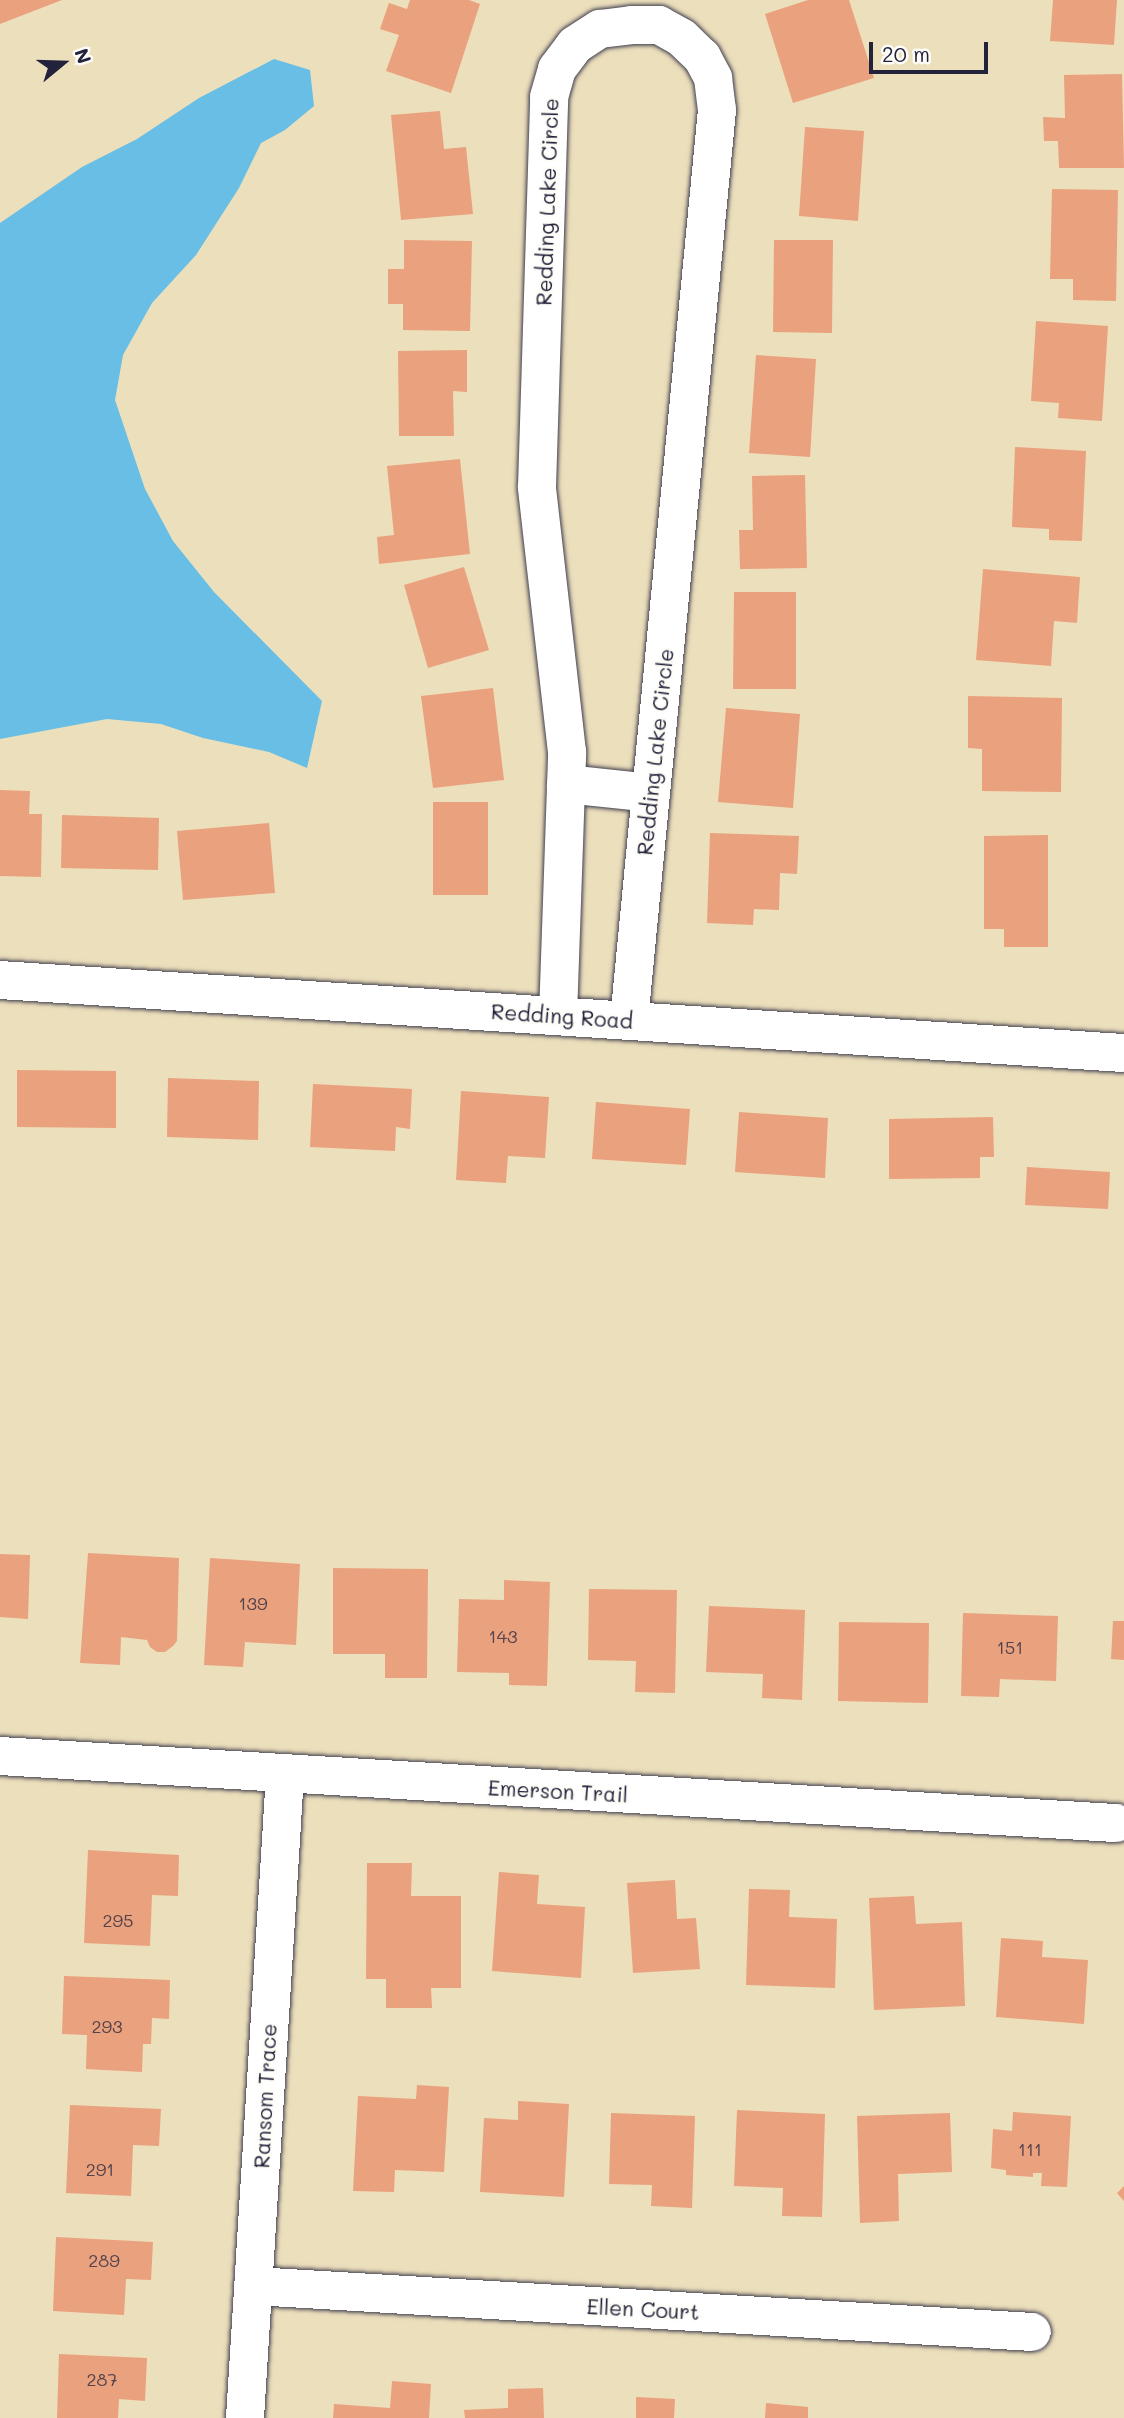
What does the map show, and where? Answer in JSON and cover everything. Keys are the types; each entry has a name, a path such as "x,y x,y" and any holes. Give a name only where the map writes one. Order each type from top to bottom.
{"street":[{"name":"Redding Lake Circle","path":"558,1016 567,752 537,487 549,97 557,69 575,45 600,29 659,25 682,38 702,57 713,78 717,110 629,1020"},
{"path":"566,784 651,793"},
{"name":"Redding Road","path":"0,980 1124,1053"},
{"name":"Emerson Trail","path":"0,1756 1116,1824"},
{"name":"Ransom Trace","path":"245,2418 285,1775"},
{"name":"Ellen Court","path":"254,2286 1032,2332"}],"water":[{"path":"274,59 310,70 314,106 285,130 261,143 239,188 196,255 152,303 123,355 115,400 145,489 173,541 214,592 322,701 307,768 269,752 203,738 161,724 107,719 0,739 0,223 82,167 137,139 199,98"}],"building":[{"path":"0,0 62,0 0,24"},
{"path":"410,0 469,0 480,4 451,93 386,71 399,35 380,29 389,3 407,9"},
{"path":"808,0 849,0 874,78 793,103 765,14"},
{"path":"1053,0 1117,0 1114,45 1050,41"},
{"path":"1122,74 1124,168 1059,168 1058,141 1044,141 1043,117 1065,118 1064,75"},
{"path":"440,111 444,149 466,147 473,214 401,220 391,115"},
{"path":"805,127 864,131 858,221 799,216"},
{"path":"1052,189 1118,190 1116,301 1073,300 1073,279 1050,279"},
{"path":"404,240 472,241 470,331 403,330 403,304 388,304 388,269 404,269"},
{"path":"774,240 833,240 832,333 773,332"},
{"path":"1036,321 1108,326 1102,421 1058,418 1059,403 1031,401"},
{"path":"467,350 467,392 453,391 454,436 399,436 398,351"},
{"path":"756,355 816,359 810,457 749,453"},
{"path":"1015,447 1086,451 1082,541 1049,540 1049,529 1012,527"},
{"path":"460,459 470,554 379,564 377,537 394,535 387,466"},
{"path":"805,475 807,568 740,569 739,530 753,530 752,476"},
{"path":"464,567 489,650 428,668 404,585"},
{"path":"983,569 1080,577 1077,623 1054,621 1051,666 976,660"},
{"path":"734,592 796,592 796,689 733,689"},
{"path":"493,688 504,780 433,788 421,696"},
{"path":"968,696 1062,698 1061,792 982,791 982,749 968,748"},
{"path":"726,708 800,714 793,808 718,802"},
{"path":"0,790 30,791 29,814 42,814 41,877 0,876"},
{"path":"433,802 488,802 488,895 433,895"},
{"path":"62,815 159,818 158,870 61,868"},
{"path":"269,823 275,893 183,900 177,831"},
{"path":"710,833 799,836 797,874 780,873 779,910 754,909 753,925 707,923"},
{"path":"1048,835 1048,947 1004,947 1004,929 984,929 984,836"},
{"path":"17,1070 116,1071 116,1128 17,1127"},
{"path":"168,1078 259,1081 258,1140 167,1137"},
{"path":"313,1084 412,1089 410,1129 396,1127 395,1151 310,1147"},
{"path":"461,1091 549,1097 545,1158 508,1156 506,1183 456,1180"},
{"path":"596,1102 690,1109 686,1165 592,1159"},
{"path":"739,1112 828,1118 825,1178 735,1172"},
{"path":"993,1117 994,1157 980,1157 980,1178 889,1179 889,1119"},
{"path":"1027,1167 1110,1172 1108,1209 1025,1205"},
{"path":"88,1553 179,1558 177,1641 173,1646 165,1652 157,1652 150,1647 147,1640 121,1637 120,1665 80,1663"},
{"path":"0,1554 30,1555 28,1619 0,1617"},
{"path":"210,1558 300,1564 296,1645 245,1642 243,1667 204,1665"},
{"path":"333,1568 428,1569 427,1678 385,1678 385,1654 333,1654"},
{"path":"504,1580 550,1582 547,1686 509,1685 509,1673 457,1672 459,1599 504,1600"},
{"path":"589,1589 677,1590 675,1693 635,1692 636,1661 588,1660"},
{"path":"709,1606 805,1610 802,1700 762,1698 763,1674 706,1672"},
{"path":"963,1613 1058,1616 1056,1681 1000,1679 999,1697 961,1696"},
{"path":"1113,1621 1124,1621 1124,1660 1111,1659"},
{"path":"839,1622 929,1623 928,1703 838,1701"},
{"path":"88,1850 179,1855 178,1896 152,1895 150,1946 84,1943"},
{"path":"367,1863 412,1863 411,1896 461,1896 461,1988 431,1988 432,2008 386,2008 386,1979 366,1979"},
{"path":"499,1872 539,1875 537,1904 585,1907 581,1978 492,1971"},
{"path":"675,1880 677,1919 696,1918 700,1969 633,1973 627,1883"},
{"path":"749,1889 790,1890 789,1917 837,1919 835,1988 746,1985"},
{"path":"914,1896 916,1924 962,1922 965,2006 874,2010 869,1898"},
{"path":"1001,1938 1043,1941 1042,1957 1088,1960 1084,2024 996,2017"},
{"path":"64,1976 170,1980 169,2019 152,2018 151,2044 143,2044 142,2072 86,2069 87,2035 62,2034"},
{"path":"417,2085 449,2087 444,2172 395,2170 394,2192 353,2191 358,2096 416,2099"},
{"path":"518,2101 569,2104 564,2197 480,2192 484,2118 518,2120"},
{"path":"70,2105 161,2109 159,2146 133,2145 131,2196 66,2193"},
{"path":"737,2110 825,2114 822,2217 782,2216 783,2188 734,2186"},
{"path":"1013,2112 1071,2116 1067,2187 1041,2186 1042,2173 1033,2173 1033,2177 1006,2175 1006,2170 991,2168 993,2129 1012,2131"},
{"path":"611,2113 695,2116 692,2208 651,2206 652,2185 609,2184"},
{"path":"950,2113 952,2172 898,2174 899,2221 860,2223 857,2116"},
{"path":"1124,2186 1124,2201 1117,2193"},
{"path":"56,2237 153,2242 151,2280 126,2279 124,2315 53,2311"},
{"path":"59,2354 147,2358 145,2401 119,2399 118,2418 57,2418"},
{"path":"392,2381 431,2384 429,2418 333,2418 334,2404 390,2408"},
{"path":"543,2388 544,2418 465,2418 464,2410 508,2408 508,2389"},
{"path":"636,2397 675,2399 674,2418 636,2418"},
{"path":"766,2403 808,2407 808,2418 765,2418"}]}
